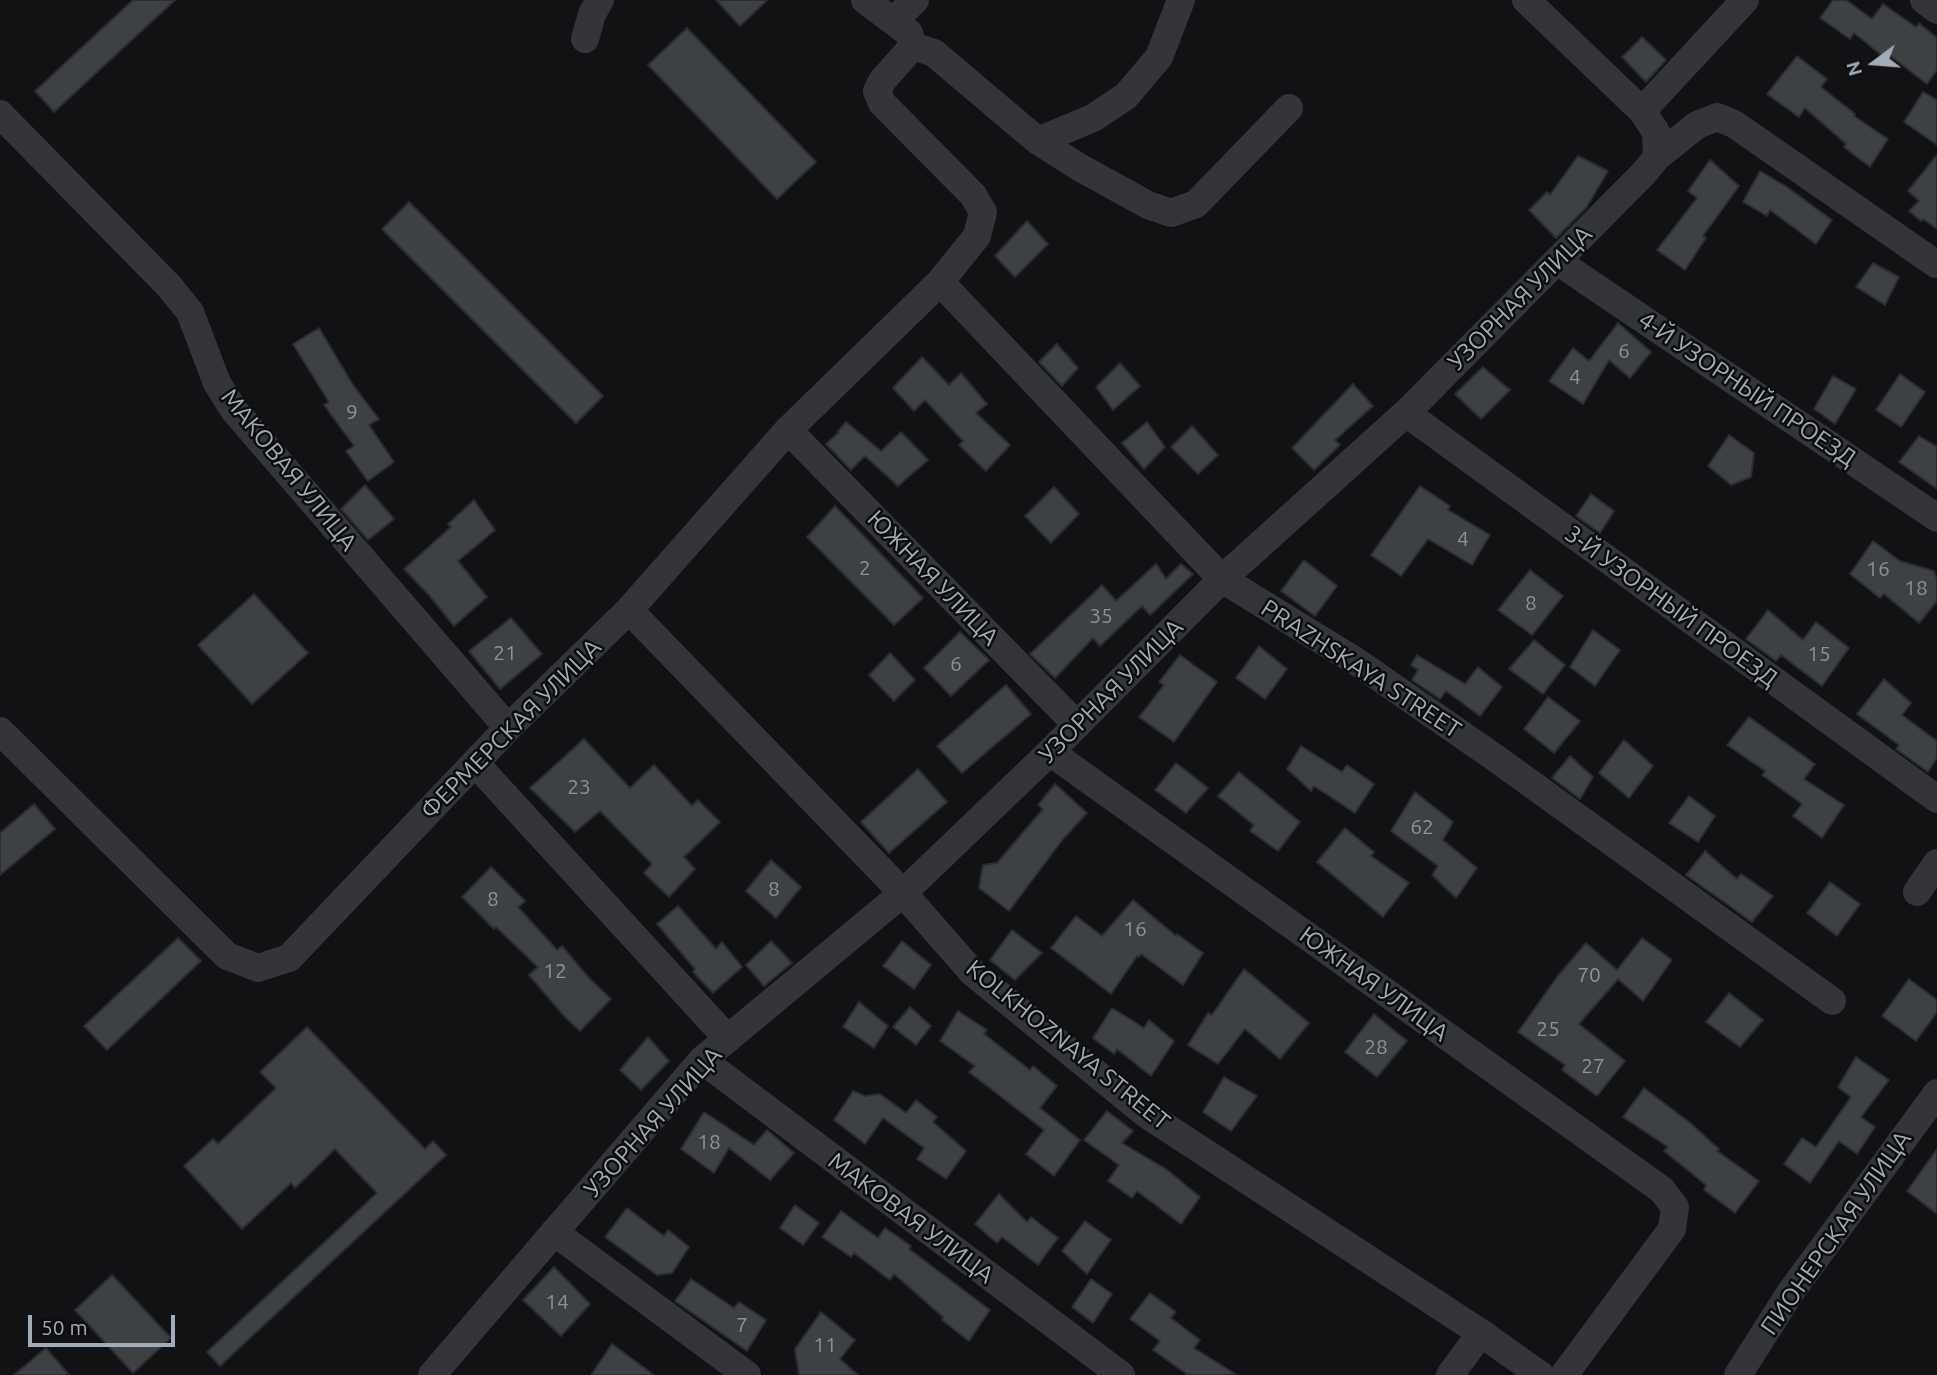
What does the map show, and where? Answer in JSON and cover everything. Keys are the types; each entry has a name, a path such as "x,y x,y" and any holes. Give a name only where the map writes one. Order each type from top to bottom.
{"street":[{"path":"585,39 592,14 600,0"},
{"path":"865,0 909,33 913,46 934,53 1038,141 1147,205 1171,214 1196,204 1289,108"},
{"path":"893,21 915,0"},
{"path":"1038,141 1093,118 1126,96 1159,57 1181,0"},
{"path":"1526,0 1642,111 1656,132 1657,157"},
{"path":"1642,111 1745,0"},
{"path":"1923,0 1937,10"},
{"name":"ФЕРМЕРСКАЯ УЛИЦА","path":"0,731 227,956 258,968 289,958 508,728 629,610 788,430 940,282 977,236 983,212 973,195 882,103 877,91 882,81 913,46"},
{"name":"МАКОВАЯ УЛИЦА","path":"0,114 169,286 190,312 217,383 234,410 508,728"},
{"name":"УЗОРНАЯ УЛИЦА","path":"432,1375 702,1060 903,893 1050,752 1222,579 1406,413 1657,157 1697,125 1717,117 1734,124 1936,264"},
{"name":"4-Й УЗОРНЫЙ ПРОЕЗД","path":"1557,261 1937,518"},
{"name":"PRAZHSKAYA STREET","path":"940,282 1222,579 1357,662 1494,757 1832,1001"},
{"name":"3-Й УЗОРНЫЙ ПРОЕЗД","path":"1406,413 1937,799"},
{"name":"ЮЖНАЯ УЛИЦА","path":"788,430 1077,725"},
{"name":"KOLKHOZNAYA STREET","path":"629,610 903,893 973,973 1146,1114 1481,1333 1540,1375"},
{"name":"ЮЖНАЯ УЛИЦА","path":"1050,752 1662,1190 1675,1207 1672,1229 1564,1375"},
{"path":"475,763 728,1039"},
{"path":"1917,892 1937,863"},
{"name":"МАКОВАЯ УЛИЦА","path":"702,1060 1121,1375"},
{"name":"ПИОНЕРСКАЯ УЛИЦА","path":"1738,1375 1790,1293 1937,1093"},
{"path":"554,1232 747,1375"},
{"path":"1450,1375 1481,1333"}],"building":[{"path":"133,0 175,0 54,112 35,91"},
{"path":"716,0 767,0 740,26"},
{"path":"1833,0 1846,0 1872,19 1883,4 1916,27 1919,23 1937,38 1937,70 1927,84 1888,54 1885,58 1854,33 1850,39 1820,18"},
{"path":"687,28 816,162 777,199 648,65"},
{"path":"1642,37 1666,60 1646,82 1622,57"},
{"path":"1797,56 1827,79 1821,87 1855,114 1854,116 1888,139 1870,167 1844,147 1846,144 1805,108 1799,117 1767,94"},
{"path":"1923,92 1937,100 1937,145 1904,122"},
{"path":"1937,155 1937,229 1909,211 1919,201 1908,191"},
{"path":"1578,156 1608,171 1586,208 1556,238 1529,210 1547,192 1550,195"},
{"path":"1710,160 1739,186 1703,236 1706,238 1685,270 1657,250 1697,198 1688,191"},
{"path":"1760,171 1832,220 1816,244 1770,210 1767,216 1743,202"},
{"path":"409,202 603,396 576,423 382,229"},
{"path":"1027,221 1048,244 1015,277 995,256"},
{"path":"1873,263 1899,277 1885,305 1856,287"},
{"path":"1618,323 1651,352 1630,378 1609,360 1583,404 1549,381 1573,348 1589,361"},
{"path":"319,328 353,385 379,419 369,425 394,462 368,481 346,451 354,446 324,405 329,402 293,344"},
{"path":"1057,344 1078,368 1062,386 1039,362"},
{"path":"922,357 949,385 961,373 987,404 976,413 1010,445 986,471 959,445 963,441 925,400 914,411 893,388"},
{"path":"1120,363 1140,386 1113,410 1096,387"},
{"path":"1483,367 1510,390 1481,419 1455,394"},
{"path":"1900,374 1925,392 1901,427 1876,410"},
{"path":"1833,376 1856,389 1835,424 1814,409"},
{"path":"1353,384 1373,406 1335,440 1340,445 1314,470 1292,448"},
{"path":"846,422 881,451 901,432 928,460 898,486 865,456 851,470 826,444"},
{"path":"1147,422 1165,447 1144,469 1122,443"},
{"path":"1192,426 1218,455 1198,474 1171,447"},
{"path":"1729,435 1754,453 1751,477 1731,485 1708,466"},
{"path":"1919,436 1937,447 1937,489 1899,462"},
{"path":"365,485 394,519 368,540 341,509"},
{"path":"1420,486 1450,506 1448,510 1490,535 1472,565 1428,539 1401,576 1371,555"},
{"path":"1054,487 1079,514 1051,543 1025,516"},
{"path":"1591,494 1614,511 1600,533 1576,516"},
{"path":"474,500 495,530 458,561 487,597 454,626 404,569 451,527 448,524"},
{"path":"835,506 923,598 894,625 807,537"},
{"path":"1873,541 1900,561 1934,571 1937,579 1937,601 1919,623 1884,594 1880,598 1850,574"},
{"path":"1304,560 1337,586 1315,616 1281,591"},
{"path":"1156,564 1166,579 1181,564 1193,574 1150,615 1142,606 1100,646 1093,638 1055,678 1030,654 1102,585 1116,601"},
{"path":"1530,570 1563,596 1532,635 1498,610"},
{"path":"254,594 308,653 252,704 198,645"},
{"path":"1768,610 1803,640 1816,622 1849,648 1822,686 1781,655 1776,661 1746,639"},
{"path":"511,618 542,654 500,689 469,651"},
{"path":"1593,630 1620,650 1595,686 1570,667"},
{"path":"960,632 989,660 951,696 924,668"},
{"path":"1534,640 1565,665 1543,694 1509,669"},
{"path":"1259,646 1287,669 1265,699 1236,678"},
{"path":"890,653 915,680 894,701 869,675"},
{"path":"1180,655 1217,682 1174,742 1139,717 1164,685 1159,682"},
{"path":"1417,655 1465,684 1478,667 1502,687 1480,716 1446,691 1440,699 1412,680 1418,670 1411,665"},
{"path":"1884,679 1911,703 1902,715 1937,741 1937,758 1928,772 1896,749 1899,745 1857,714"},
{"path":"1006,685 1031,714 962,773 937,746"},
{"path":"1548,697 1580,721 1554,753 1524,729"},
{"path":"1749,717 1815,764 1804,779 1844,805 1822,838 1793,816 1802,804 1762,775 1765,771 1727,745"},
{"path":"584,739 630,788 654,765 692,806 698,800 720,822 684,857 695,869 669,897 644,873 652,864 600,811 575,832 530,788"},
{"path":"1624,740 1653,766 1629,798 1599,773"},
{"path":"1301,746 1342,772 1347,765 1374,784 1355,813 1314,786 1311,791 1287,769"},
{"path":"1570,756 1593,777 1580,799 1552,778"},
{"path":"1176,763 1208,788 1186,813 1155,790"},
{"path":"918,769 947,802 889,853 861,822"},
{"path":"1239,772 1300,822 1278,851 1250,831 1254,825 1218,796"},
{"path":"1055,784 1087,813 1063,839 1009,911 979,888 983,865 997,863 1043,809 1038,805"},
{"path":"1415,792 1453,822 1443,840 1477,868 1456,898 1432,875 1438,866 1391,831"},
{"path":"1689,796 1715,816 1698,842 1669,823"},
{"path":"34,804 55,829 0,875 0,833"},
{"path":"1345,828 1374,852 1371,856 1409,883 1383,917 1317,862"},
{"path":"1705,851 1737,879 1741,874 1773,896 1752,922 1686,875"},
{"path":"771,860 801,887 776,918 746,891"},
{"path":"491,867 525,901 518,907 557,950 562,946 611,999 580,1031 529,975 538,967 462,897"},
{"path":"1830,882 1860,904 1837,936 1807,913"},
{"path":"1133,900 1176,936 1177,934 1203,953 1183,985 1141,954 1111,994 1051,948 1076,916 1102,936"},
{"path":"678,906 716,949 722,942 742,967 713,993 693,972 695,969 657,924"},
{"path":"1012,930 1042,953 1015,980 990,960"},
{"path":"178,938 201,961 107,1050 84,1026"},
{"path":"1642,938 1672,960 1643,1001 1618,979 1579,1024 1625,1061 1597,1096 1562,1070 1565,1065 1518,1032 1557,977 1586,943 1617,970"},
{"path":"771,941 792,963 764,986 746,965"},
{"path":"902,941 931,965 914,989 883,966"},
{"path":"1244,969 1309,1023 1280,1059 1245,1029 1218,1064 1188,1045 1208,1013 1212,1015"},
{"path":"1909,979 1937,1000 1937,1012 1916,1041 1882,1016"},
{"path":"1729,993 1763,1020 1740,1047 1706,1022"},
{"path":"859,1002 888,1026 874,1048 843,1027"},
{"path":"910,1007 931,1026 916,1045 893,1027"},
{"path":"1112,1008 1144,1028 1149,1020 1174,1041 1151,1076 1117,1049 1114,1054 1093,1038"},
{"path":"958,1011 987,1030 984,1034 1030,1070 1033,1066 1057,1086 1040,1108 1080,1140 1054,1176 1026,1154 1044,1130 969,1072 975,1066 940,1041"},
{"path":"1374,1014 1407,1041 1377,1077 1345,1052"},
{"path":"307,1027 425,1149 433,1141 446,1155 220,1366 207,1352 377,1193 335,1149 295,1188 291,1183 242,1229 184,1166 213,1139 218,1144 276,1088 260,1072"},
{"path":"648,1037 669,1061 641,1090 620,1070"},
{"path":"1856,1057 1889,1080 1861,1117 1875,1127 1857,1154 1839,1141 1810,1183 1784,1164 1802,1138 1816,1147 1851,1097 1838,1087"},
{"path":"1224,1077 1257,1096 1231,1131 1203,1112"},
{"path":"1644,1088 1689,1122 1719,1149 1717,1151 1759,1181 1735,1213 1704,1190 1706,1185 1664,1151 1668,1147 1623,1117"},
{"path":"853,1091 865,1096 880,1094 906,1113 916,1100 937,1117 933,1122 966,1151 946,1179 917,1159 924,1148 883,1118 865,1144 834,1120"},
{"path":"1107,1111 1133,1131 1122,1143 1166,1169 1200,1197 1181,1224 1137,1191 1132,1198 1108,1181 1119,1165 1084,1140"},
{"path":"704,1112 754,1145 767,1130 794,1153 770,1180 729,1148 714,1173 681,1149"},
{"path":"1937,1149 1937,1214 1907,1191"},
{"path":"999,1194 1027,1222 1031,1217 1058,1238 1038,1265 1002,1237 997,1243 975,1224"},
{"path":"795,1205 819,1223 803,1245 780,1228"},
{"path":"627,1208 664,1236 668,1230 689,1247 672,1273 657,1275 605,1237"},
{"path":"841,1211 878,1238 885,1228 990,1310 969,1341 942,1320 943,1317 894,1274 890,1280 854,1253 851,1257 822,1237"},
{"path":"1085,1221 1111,1240 1087,1274 1062,1251"},
{"path":"554,1267 590,1304 561,1336 523,1300"},
{"path":"112,1275 171,1338 133,1373 75,1310"},
{"path":"691,1279 734,1308 739,1302 766,1320 747,1351 675,1301"},
{"path":"1091,1279 1112,1294 1093,1323 1072,1307"},
{"path":"1150,1293 1176,1312 1171,1318 1200,1340 1194,1348 1237,1375 1188,1375 1153,1350 1160,1341 1130,1319"},
{"path":"821,1312 855,1340 840,1359 858,1375 799,1375 795,1349"},
{"path":"612,1344 654,1375 591,1375"},
{"path":"46,1348 69,1375 14,1375"}]}
